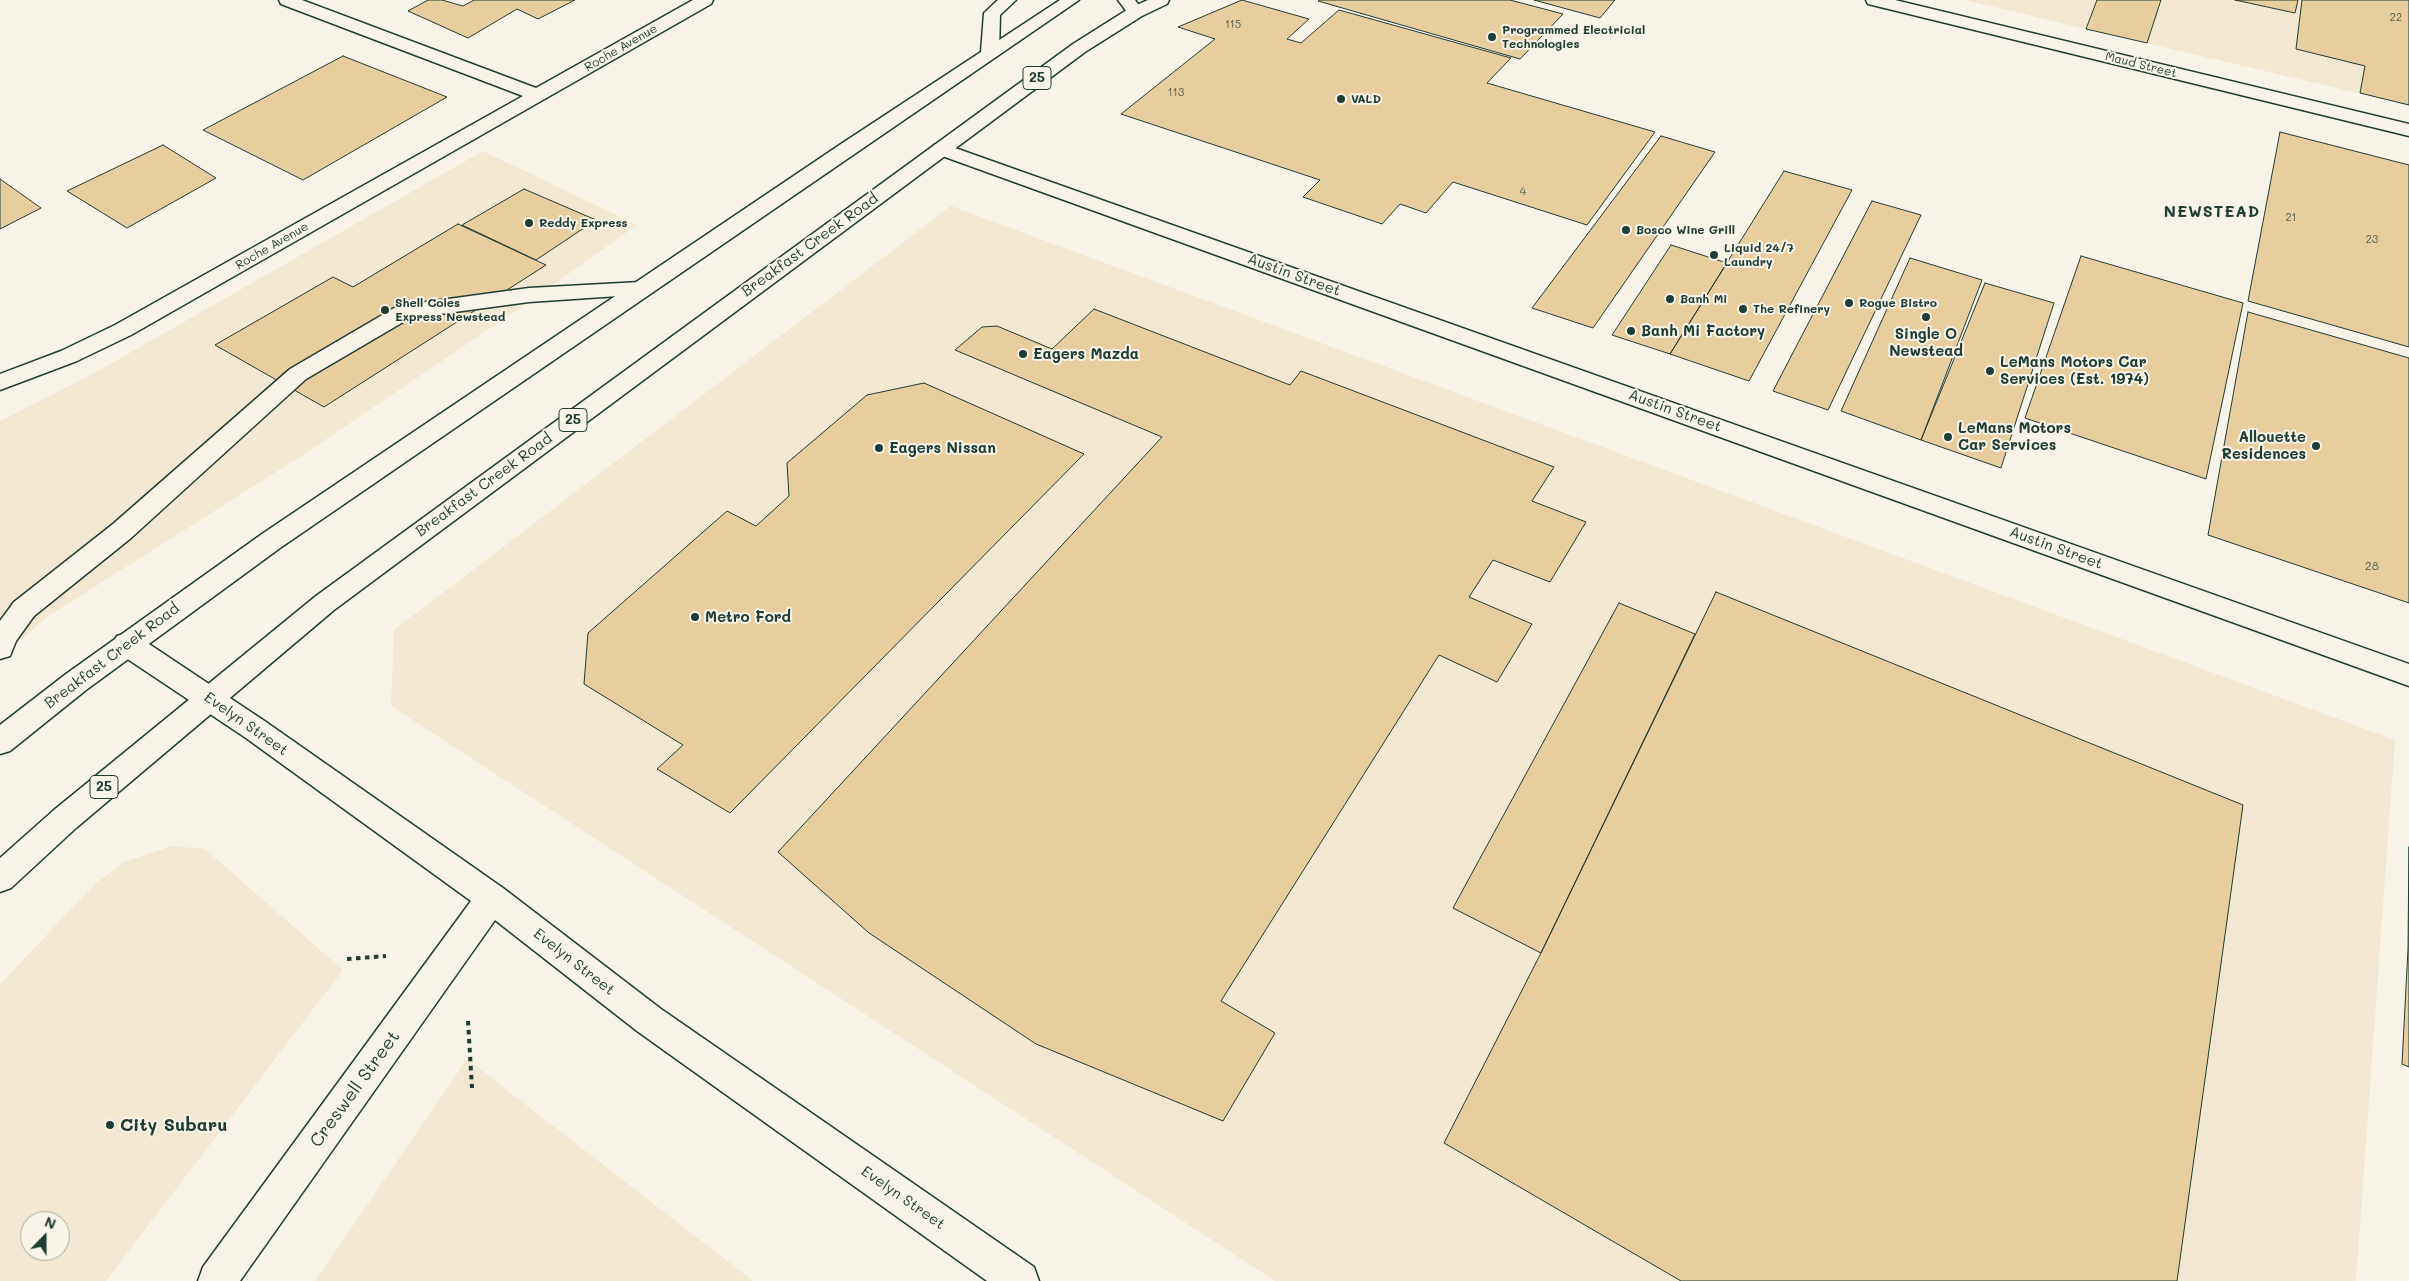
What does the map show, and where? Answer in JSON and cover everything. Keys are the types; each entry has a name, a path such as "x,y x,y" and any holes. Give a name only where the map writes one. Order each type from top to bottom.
{"street":[{"path":"286,0 538,95"},
{"name":"Roche Avenue","path":"0,382 69,356 123,330 705,0"},
{"path":"982,0 1003,4"},
{"name":"Breakfast Creek Road","path":"0,742 127,644 271,540 990,52 1071,0"},
{"name":"Breakfast Creek Road","path":"0,878 65,820 325,603 1079,48 1131,6 1161,0"},
{"name":"Maud Street","path":"1874,0 2409,130"},
{"path":"990,52 992,13 1003,4"},
{"name":"Austin Street","path":"941,148 2409,675"},
{"path":"0,648 3,638 24,609 122,531 298,374 404,312 529,295 640,289"},
{"name":"Evelyn Street","path":"127,644 210,699 492,898 648,1020 1020,1281"},
{"name":"Creswell Street","path":"217,1281 492,898"}],"path":[{"path":"347,959 388,956"},
{"path":"468,1018 472,1088"}],"shaded area":[{"path":"1965,0 2409,0 2409,105 2086,29"},
{"path":"483,151 637,225 526,304 303,455 47,617 0,658 0,421 91,375"},
{"path":"951,206 2395,740 2356,1281 1275,1281 391,706 394,630"},
{"path":"172,846 205,849 343,970 106,1281 0,1281 0,984 95,884 124,862"},
{"path":"467,1059 753,1281 315,1281"}],"building":[{"path":"428,0 442,0 463,6 474,0 575,0 538,19 517,9 468,38 408,11"},
{"name":"VALD","path":"1242,0 1309,19 1287,39 1301,43 1339,10 1511,58 1487,83 1655,132 1587,225 1453,182 1426,213 1400,204 1382,224 1303,197 1320,180 1121,114 1215,39 1178,27"},
{"name":"Programmed Electricial Technologies","path":"1319,0 1510,0 1563,14 1520,59"},
{"path":"1534,0 1615,0 1600,18"},
{"path":"2097,0 2161,0 2147,43 2086,29"},
{"path":"2235,0 2298,0 2295,13"},
{"path":"2302,0 2409,0 2409,105 2360,93 2365,66 2296,49"},
{"path":"343,56 447,97 303,180 203,130"},
{"path":"2280,132 2409,165 2409,347 2248,301"},
{"name":"Bosco Wine Grill","path":"1661,136 1715,152 1593,328 1532,308"},
{"path":"163,145 216,178 127,228 67,191"},
{"name":"The Refinery","path":"1784,171 1852,190 1749,381 1670,354"},
{"path":"0,179 41,208 0,229"},
{"name":"Reddy Express","path":"524,189 596,220 536,260 462,225"},
{"name":"Rogue Bistro","path":"1872,201 1921,215 1828,410 1773,391"},
{"path":"458,224 546,265 324,407 215,345 333,277 353,287"},
{"name":"Banh Mi","path":"1671,245 1727,263 1670,354 1612,335"},
{"path":"2081,256 2243,303 2206,479 2025,418"},
{"name":"Single O Newstead","path":"1910,258 1982,280 1921,440 1841,411"},
{"name":"LeMans Motors Car Services (Est. 1974)","path":"1985,283 2054,303 2001,468 1921,440"},
{"path":"1094,309 1290,385 1301,371 1554,467 1532,501 1586,522 1550,582 1493,560 1469,597 1532,624 1497,682 1439,655 1221,1001 1275,1033 1223,1121 1036,1044 869,933 778,852 1162,437 955,350 982,327 997,326 1052,349"},
{"name":"Allouette Residences","path":"2248,312 2409,358 2409,603 2208,535"},
{"path":"924,383 1084,454 730,813 657,769 683,745 584,684 588,633 727,511 756,526 789,496 787,463 867,395"},
{"path":"1716,592 2243,805 2177,1281 1681,1281 1444,1143 1541,953"},
{"path":"1619,603 1695,634 1541,953 1453,908"},
{"path":"2409,847 2409,1067 2402,1064 2408,949"}],"place":[{"name":"Programmed Electricial Technologies","path":"1492,37"},
{"name":"VALD","path":"1341,99"},
{"name":"Reddy Express","path":"529,223"},
{"name":"Bosco Wine Grill","path":"1626,230"},
{"name":"Liquid 24/7 Laundry","path":"1714,255"},
{"name":"Banh Mi","path":"1670,299"},
{"name":"Rogue Bistro","path":"1849,303"},
{"name":"The Refinery","path":"1743,309"},
{"name":"Shell Coles Express Newstead","path":"385,310"},
{"name":"Single O Newstead","path":"1926,317"},
{"name":"Banh Mi Factory","path":"1631,331"},
{"name":"Eagers Mazda","path":"1023,354"},
{"name":"LeMans Motors Car Services (Est. 1974)","path":"1990,371"},
{"name":"LeMans Motors Car Services","path":"1948,437"},
{"name":"Allouette Residences","path":"2316,446"},
{"name":"Eagers Nissan","path":"879,448"},
{"name":"Metro Ford","path":"695,617"},
{"name":"City Subaru","path":"110,1125"}],"district":[{"name":"NEWSTEAD","path":"2212,212"}]}
